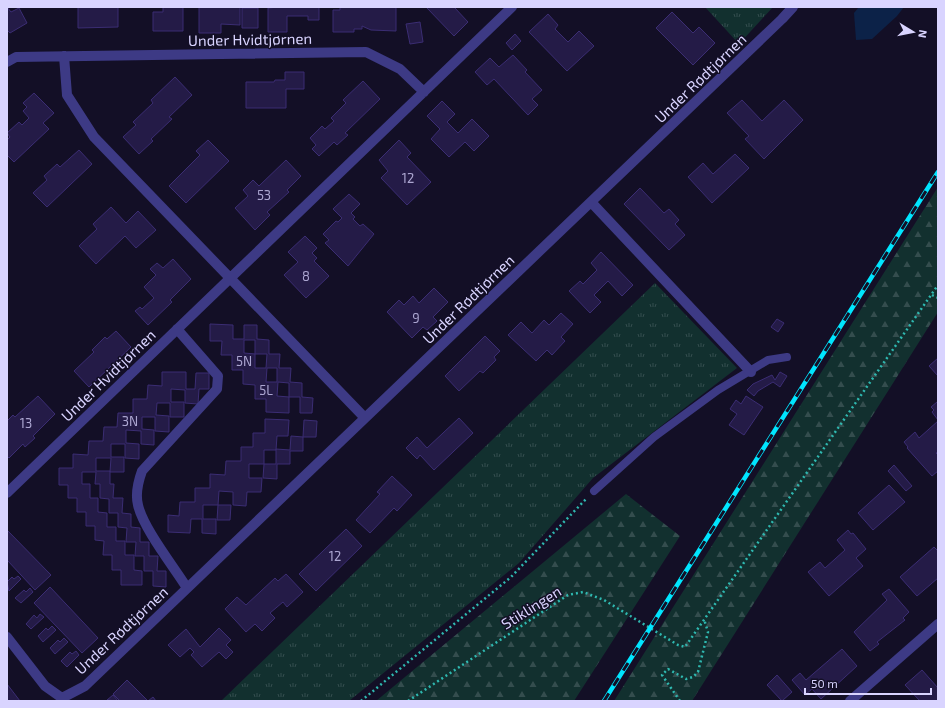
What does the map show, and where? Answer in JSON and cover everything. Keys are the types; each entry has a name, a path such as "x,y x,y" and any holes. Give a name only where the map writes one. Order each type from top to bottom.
{"street":[{"name":"Under Hvidtjørnen","path":"7,493 512,7"},
{"name":"Under Rødtjørnen","path":"7,637 45,686 62,698 85,686 793,7"},
{"name":"Under Hvidtjørnen","path":"7,62 16,57 366,52 400,69 424,92"},
{"path":"64,56 67,95 94,137 365,418"},
{"path":"591,202 751,372"},
{"name":"Under Rødtjørnen","path":"177,329 218,376 217,389 142,471 137,486 138,504 146,523 187,588"},
{"path":"850,701 938,624"}],"lane":[{"path":"594,491 654,437 718,390 751,372 768,360 787,357"}],"path":[{"path":"680,701 662,675 668,669 686,679 693,677 698,672 708,632 704,619 938,285"},
{"path":"932,295 938,298"},
{"path":"361,701 511,577 594,491"},
{"name":"Stiklingen","path":"408,701 568,595 583,592 604,600 678,645 685,647 704,619"}],"green space":[{"path":"705,7 773,7 739,44"},
{"path":"938,187 938,312 692,701 614,701"},
{"path":"655,283 737,368 593,478 519,563 349,701 221,701"},
{"path":"626,494 680,536 574,701 376,701"}],"water":[{"path":"859,7 904,7 897,16 872,39 856,40 854,13"}],"building":[{"path":"7,7 11,12 19,8 27,23 10,33 7,30"},
{"path":"78,7 118,7 118,27 78,28"},
{"path":"163,7 183,7 183,31 153,31 153,12 163,12"},
{"path":"199,7 240,7 240,25 221,24 221,33 199,33"},
{"path":"319,7 319,20 308,20 308,16 287,16 287,32 268,32 268,8"},
{"path":"340,7 396,7 396,31 371,30 362,26 362,29 354,29 354,32 333,32 333,10 340,10"},
{"path":"426,7 454,7 468,22 454,36"},
{"path":"242,8 258,8 258,28 242,28"},
{"path":"672,12 693,33 699,27 715,43 693,65 656,28"},
{"path":"548,14 558,25 555,29 568,42 579,31 594,46 567,71 529,32"},
{"path":"420,22 423,42 410,44 406,24"},
{"path":"515,34 521,41 512,50 506,43"},
{"path":"513,55 527,70 525,72 542,90 532,99 538,105 528,115 494,79 487,85 475,72 490,58 499,67"},
{"path":"285,72 304,72 304,89 286,89 286,108 246,108 246,82 274,82 275,80 285,80"},
{"path":"175,77 192,95 169,117 172,119 151,139 153,141 139,154 123,137 136,125 133,122 153,103 151,100"},
{"path":"363,81 380,99 345,133 348,135 337,145 334,142 319,156 312,149 316,145 310,138 322,126 325,129 334,121 331,118 346,103 343,100"},
{"path":"34,93 54,113 43,123 49,129 14,162 7,155 7,140 10,137 7,133 19,122 22,125 29,118 23,111 27,107 23,103"},
{"path":"742,100 762,121 784,100 803,120 764,159 745,139 749,136 727,113"},
{"path":"442,101 455,114 447,122 458,133 472,119 489,136 474,151 465,142 449,157 431,139 440,129 427,116"},
{"path":"208,140 229,161 186,203 169,186 200,155 196,151"},
{"path":"399,140 411,153 407,157 431,182 407,205 381,178 388,171 379,160"},
{"path":"79,150 92,164 47,207 33,193 47,180 44,176 57,164 60,167"},
{"path":"735,154 749,168 712,203 688,177 703,163 713,174"},
{"path":"286,160 301,176 287,190 289,192 267,212 270,215 255,230 235,208 248,196 243,190 253,180 259,186"},
{"path":"640,188 664,213 669,209 679,220 675,224 685,235 669,250 624,204"},
{"path":"349,194 360,204 351,213 355,217 353,219 360,226 363,224 374,234 348,266 325,243 329,240 323,234 336,221 338,222 342,218 333,209"},
{"path":"111,207 126,223 138,211 156,230 136,248 125,236 96,264 79,246 97,229 93,224"},
{"path":"305,236 317,248 312,253 317,258 314,261 329,276 306,298 284,275 298,262 288,252"},
{"path":"601,252 633,285 622,296 608,281 594,295 601,302 590,313 569,291 580,281 583,284 597,270 591,263"},
{"path":"173,259 191,279 170,300 172,302 148,325 135,311 140,307 142,309 154,298 144,287 156,275 150,269 157,263 163,268"},
{"path":"434,288 448,302 433,317 437,321 427,330 423,327 412,338 387,312 399,300 404,305 413,296 419,303"},
{"path":"561,313 573,324 561,337 565,341 552,355 547,350 536,361 508,335 521,322 532,333 544,320 549,325"},
{"path":"777,319 784,323 778,332 771,327"},
{"path":"210,324 233,325 233,339 244,339 244,325 257,325 257,339 269,340 269,354 280,354 279,368 291,368 290,382 302,383 302,397 313,398 312,413 300,413 300,397 289,397 289,413 266,412 266,399 255,399 255,385 243,384 243,370 232,370 232,355 221,355 222,341 210,341","holes":["244,340 255,340 255,354 244,353","255,354 267,354 266,368 255,368","267,368 277,368 277,382 266,382","278,382 289,383 289,397 277,396"]},
{"path":"116,331 131,347 89,387 74,371 94,352 92,350 105,337 107,339"},
{"path":"485,336 500,351 494,357 496,360 483,373 480,371 459,391 445,376"},
{"path":"938,358 938,376 929,366"},
{"path":"162,372 186,372 186,389 195,389 196,373 209,373 209,389 199,389 198,404 185,403 185,390 171,389 171,402 184,402 184,417 170,417 170,403 157,403 156,415 169,416 169,432 155,431 155,417 142,417 142,429 154,430 154,445 141,444 141,431 126,430 126,443 139,444 139,459 125,458 125,444 111,444 111,457 124,457 124,472 110,472 110,484 114,484 113,498 123,498 122,513 131,514 131,527 140,528 140,542 149,542 149,556 158,556 157,571 166,571 166,587 153,586 153,571 144,571 144,556 135,556 136,542 126,542 127,528 118,527 118,513 109,513 109,499 100,498 100,484 95,484 96,472 82,472 82,484 90,484 90,498 98,498 98,512 107,513 107,527 116,527 116,541 125,541 125,555 134,555 134,570 142,571 142,585 121,585 121,570 112,570 112,555 103,555 104,541 95,540 95,526 86,526 86,512 77,512 77,498 68,498 68,485 59,485 59,468 73,468 73,454 88,455 89,441 103,441 104,427 117,427 118,413 133,413 133,399 147,399 148,385 162,386","holes":["96,458 111,458 110,472 96,471"]},
{"path":"780,372 787,376 780,387 773,382 758,391 754,396 747,390 753,384 772,375 775,380"},
{"path":"38,396 55,414 33,436 35,438 25,447 23,444 9,458 7,456 7,421 13,415 15,417"},
{"path":"746,396 763,407 744,435 729,425 737,414 730,409 736,400 741,404"},
{"path":"937,402 938,420 932,412 934,410 931,407"},
{"path":"459,418 473,433 434,470 420,455 417,459 406,448 417,437 427,448"},
{"path":"265,419 289,420 288,436 277,436 276,449 290,450 291,436 303,437 303,451 290,451 290,464 277,464 277,479 263,478 264,464 249,464 249,478 262,478 261,492 247,492 246,506 233,505 233,492 219,491 218,505 203,505 203,519 216,519 216,534 202,533 202,519 191,519 190,533 168,532 168,515 179,516 180,502 195,502 195,488 210,488 210,474 225,475 226,461 241,461 241,447 253,447 253,433 265,433","holes":["264,450 276,450 276,464 264,464"]},
{"path":"304,420 317,421 316,437 303,437"},
{"path":"938,421 938,452 936,453 938,455 938,471 932,476 907,448 908,447 904,442 915,432 919,438"},
{"path":"894,465 912,486 906,491 888,471"},
{"path":"392,476 412,495 397,511 394,508 370,533 356,520 380,494 377,492"},
{"path":"889,485 905,502 873,530 858,513"},
{"path":"218,505 231,505 230,520 217,520"},
{"path":"346,529 362,546 316,591 299,574"},
{"path":"7,530 51,575 35,590 7,560"},
{"path":"848,530 851,534 853,533 866,549 856,558 863,566 829,596 808,572 820,562 825,568 845,550 837,540"},
{"path":"934,547 938,551 938,578 917,596 900,577"},
{"path":"286,574 303,592 287,607 283,602 270,613 275,618 262,631 255,624 246,632 225,609 237,597 246,605 275,578 278,581"},
{"path":"18,576 21,579 9,591 7,582 12,577 14,579"},
{"path":"50,587 98,638 82,653 34,603"},
{"path":"30,588 33,592 21,603 15,598 24,590 26,592"},
{"path":"889,589 909,612 903,618 905,620 877,642 879,644 870,651 854,632 887,600 882,594"},
{"path":"40,614 44,617 31,629 26,624 34,615 37,618"},
{"path":"52,626 56,630 43,642 38,636 46,628 48,630"},
{"path":"219,628 231,640 226,645 233,652 226,659 219,652 202,667 191,655 194,652 190,648 180,657 168,645 186,629 200,647"},
{"path":"64,638 68,642 55,654 50,648 58,640 60,642"},
{"path":"842,649 857,666 821,699 812,689 805,695 792,680 800,673 806,680"},
{"path":"76,651 79,655 67,667 61,661 70,652 72,654"},
{"path":"922,670 938,688 938,701 920,701 905,685"},
{"path":"777,675 792,692 782,701 767,685"},
{"path":"127,680 148,701 120,701 113,694"},
{"path":"7,684 20,701 7,701"},
{"path":"113,695 118,701 107,700"},
{"path":"153,697 156,701 148,701"}],"railway":[{"path":"604,701 938,172"}]}
